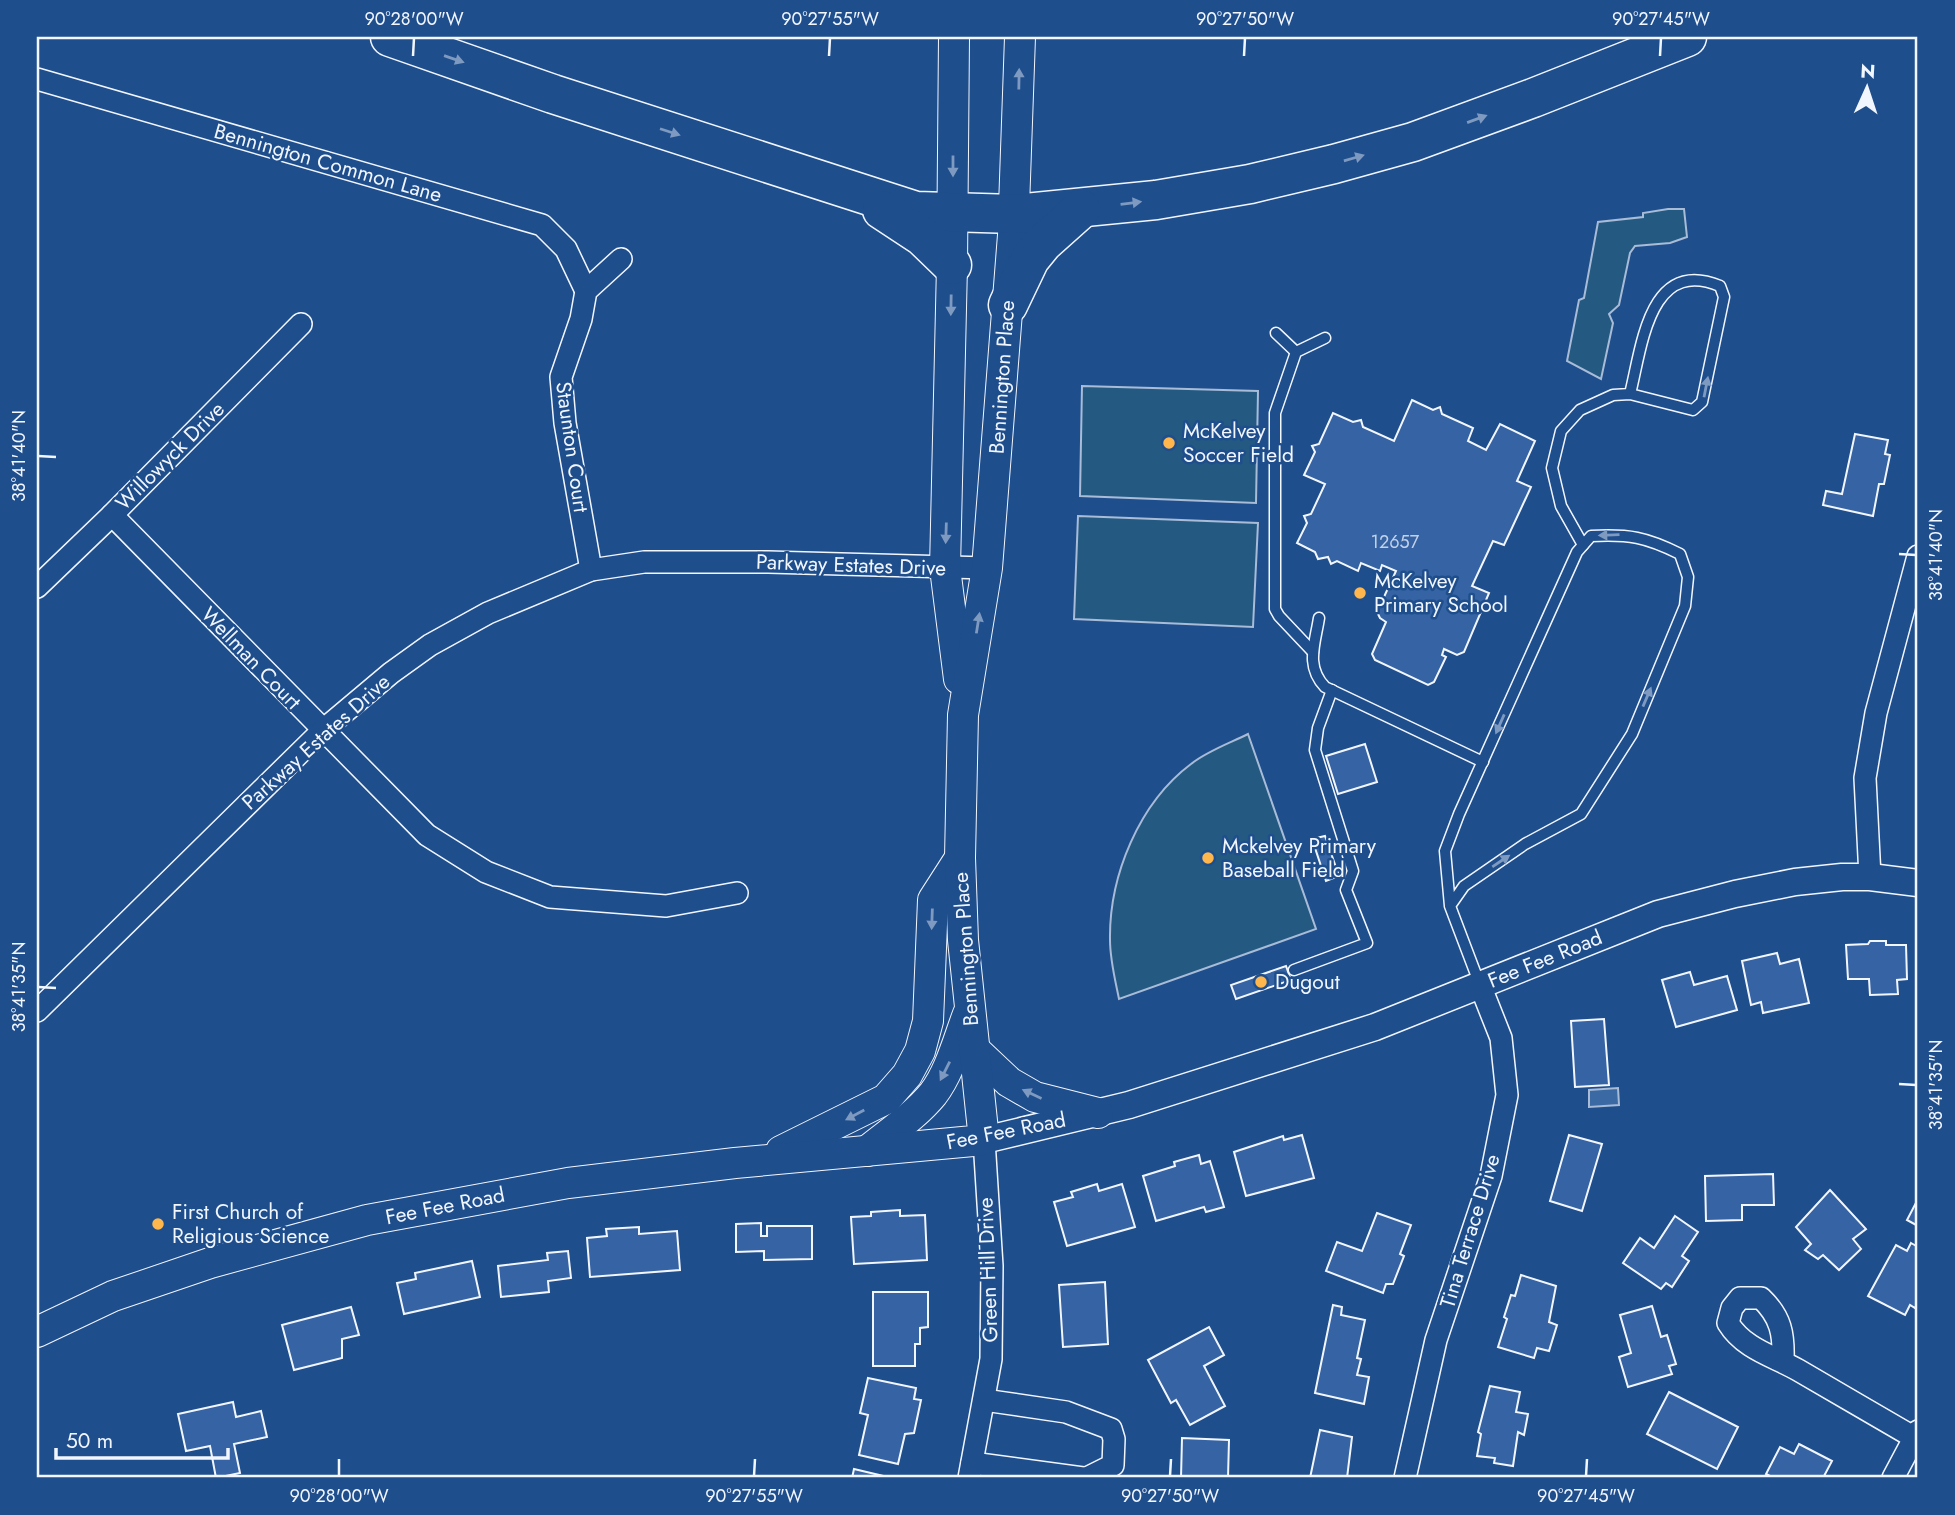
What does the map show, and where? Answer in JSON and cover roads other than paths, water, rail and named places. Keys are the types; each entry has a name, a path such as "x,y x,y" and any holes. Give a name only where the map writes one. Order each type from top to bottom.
{"highway":[{"path":"390,37 553,94 916,211 1014,214 1156,200 1250,184 1347,160 1413,142 1687,37"},
{"path":"850,190 923,237 952,265"},
{"path":"1008,305 1030,260 1043,243 1081,209"}],"main road":[{"name":"Bennington Place","path":"954,37 945,568 964,715"},
{"name":"Bennington Place","path":"984,1140 963,940 960,858 964,715 987,568 1014,214 1020,37"},
{"path":"760,1160 841,1123 886,1098 907,1075 920,1051 928,1021 933,900 960,858"},
{"path":"867,1151 933,1093 949,1065 970,1008"},
{"path":"975,1050 1009,1082 1035,1097 1098,1113"},
{"name":"Fee Fee Road","path":"37,1332 113,1296 210,1263 367,1220 568,1183 760,1160 984,1140"}],"street":[{"name":"Bennington Common Lane","path":"37,79 542,225 566,249 586,291"},
{"path":"586,291 621,259"},
{"name":"Staunton Court","path":"586,291 581,319 561,377 565,423 591,570"},
{"name":"Willowyck Drive","path":"37,587 301,324"},
{"name":"Wellman Court","path":"112,515 427,835 486,872 550,897 579,901 666,906 737,893"},
{"path":"1870,877 1865,778 1876,713 1918,556"},
{"name":"Parkway Estates Drive","path":"37,1011 322,731 391,673 430,645 488,613 591,570 644,562 768,562 987,568"},
{"name":"Fee Fee Road","path":"984,1140 1098,1113 1223,1077 1375,1027 1658,914 1795,881 1870,877 1918,883"},
{"name":"Tina Terrace Drive","path":"1405,1478 1436,1340 1491,1177 1507,1095 1501,1038 1480,985"},
{"name":"Green Hill Drive","path":"984,1140 992,1294 991,1359 971,1471 1085,1478 1113,1465 1114,1438 1111,1429 1066,1412 984,1400"},
{"path":"1783,1361 1917,1434 1893,1478"}],"lane":[{"path":"1583,545 1561,506 1552,468 1560,431 1580,410 1613,395 1630,394 1693,410 1702,402 1724,297 1720,286 1689,279 1665,290 1651,312 1630,394"},
{"path":"1276,333 1296,352"},
{"path":"1313,652 1275,609 1275,413 1296,352 1325,338"},
{"path":"1450,905 1464,886 1525,845 1581,814 1632,734 1685,606 1688,576 1680,554 1651,540 1620,534 1591,536 1577,552 1445,851 1450,905 1480,985"},
{"path":"1319,618 1313,652 1316,677 1332,690 1483,762"},
{"path":"1294,970 1367,943 1346,891 1353,871 1315,750 1318,728 1332,690"}],"place":[{"name":"McKelvey Soccer Field","path":"1169,443"},
{"name":"McKelvey Primary School","path":"1360,593"},
{"name":"Mckelvey Primary Baseball Field","path":"1208,858"},
{"name":"Dugout","path":"1261,982"},
{"name":"First Church of Religious Science","path":"158,1224"}]}
